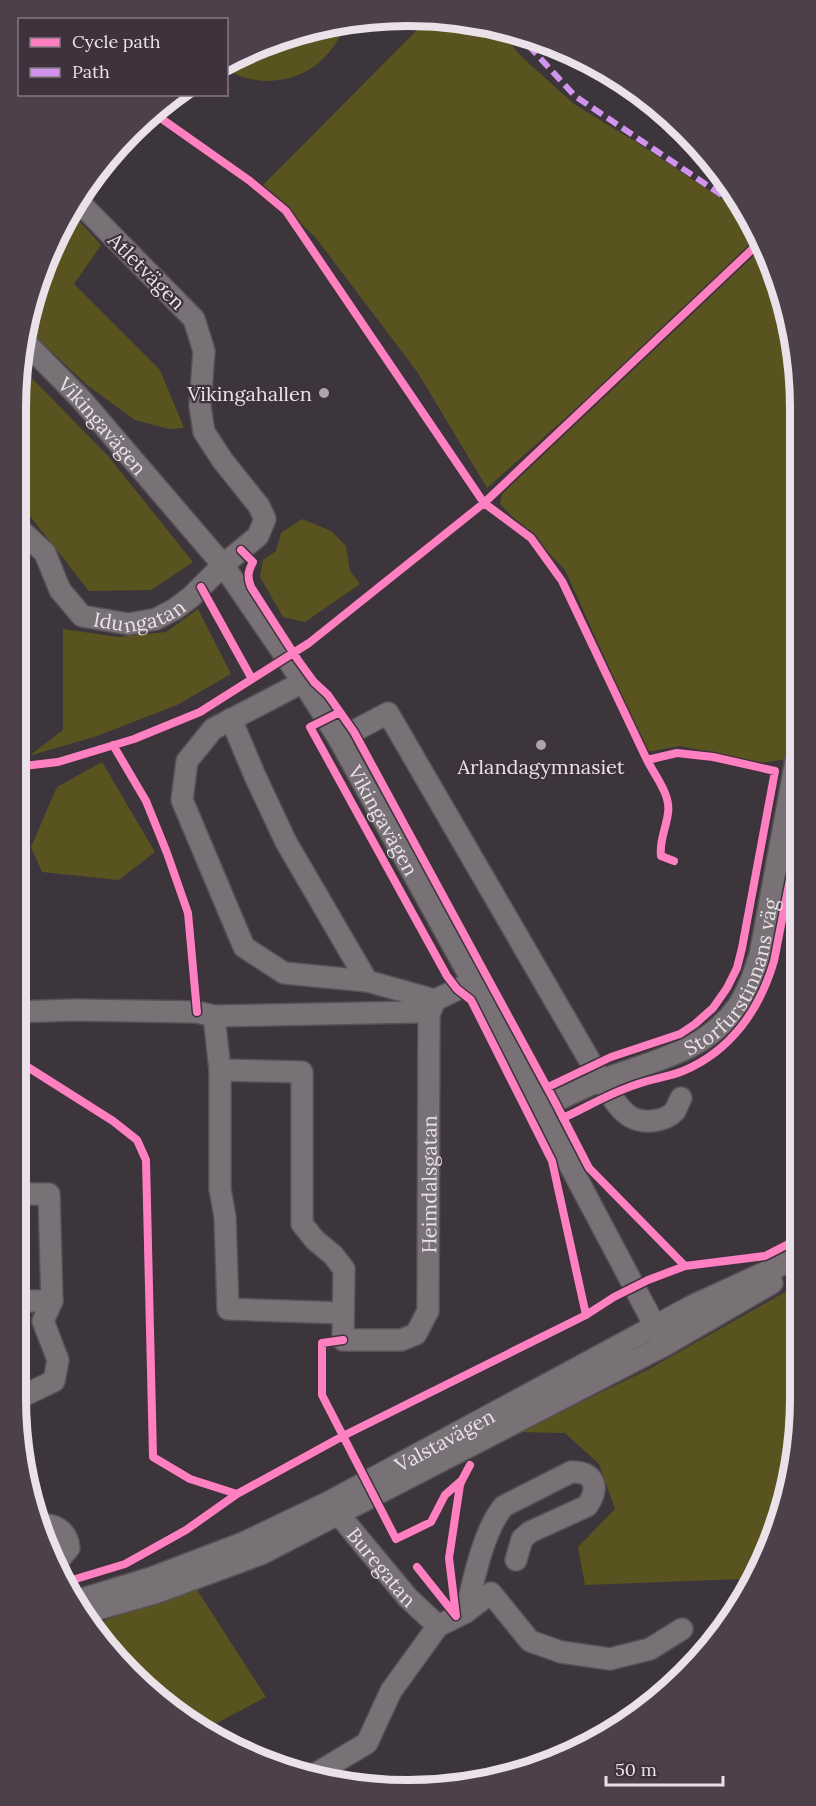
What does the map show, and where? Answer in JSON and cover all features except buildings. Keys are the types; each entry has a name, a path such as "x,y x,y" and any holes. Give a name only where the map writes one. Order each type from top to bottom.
{"street":[{"name":"Atletvägen","path":"83,206 194,319 204,351 200,406 204,432 223,461 259,506 266,519 258,536 223,565"},
{"name":"Vikingavägen","path":"31,348 81,399 223,565 303,682 339,739 472,982 660,1336"},
{"name":"Idungatan","path":"26,535 45,553 60,590 82,616 129,624 156,619 175,609 191,597 223,565"},
{"path":"303,682 213,729 187,761 182,800 244,947 284,973 367,981 435,1000"},
{"path":"339,739 388,713 601,1080 621,1109 631,1117 642,1121 654,1121 675,1111 681,1098"},
{"path":"231,719 286,842 367,981"},
{"name":"Storfurstinnans väg","path":"539,1109 601,1080 672,1056 697,1044 718,1028 738,1006 751,981 760,955 790,793"},
{"path":"26,1012 196,1012 214,1016 417,1012 435,1000 472,982"},
{"name":"Heimdalsgatan","path":"343,1313 343,1340 401,1340 416,1334 428,1311 429,1015 435,1000"},
{"path":"214,1016 220,1070 220,1189 225,1217 228,1309 343,1313 344,1269 302,1224 302,1072 220,1070"},
{"path":"26,1194 49,1194 52,1301 43,1321 58,1360 54,1381 26,1394"},
{"name":"Valstavägen","path":"660,1336 692,1306 790,1261"},
{"name":"Valstavägen","path":"90,1611 155,1593 261,1554 334,1508 660,1336 790,1271"},
{"path":"26,1301 52,1301"},
{"path":"466,1612 477,1570 496,1515 504,1506 571,1472 581,1471 590,1477 594,1488 587,1506 530,1532 522,1539 516,1560"},
{"name":"Valstavägen","path":"83,1599 151,1578 334,1508"},
{"name":"Buregatan","path":"334,1508 408,1598 438,1626"},
{"path":"48,1526 60,1530 68,1539 69,1548 61,1557"},
{"path":"322,1770 367,1743 391,1691 438,1626 466,1612 491,1593 530,1641 561,1652 610,1659 650,1649 682,1629"}],"shaded area":[{"path":"421,26 433,26 506,39 523,58 574,104 733,206 752,242 606,382 487,488 418,373 316,238 262,186"},
{"path":"341,32 333,48 323,59 299,75 271,81 256,80 230,71 285,46"},
{"path":"76,218 101,245 74,284 160,370 184,428 169,429 135,420 87,385 33,334 46,285"},
{"path":"757,253 777,309 790,383 790,745 787,759 760,763 680,746 647,752 565,570 500,504 502,494"},
{"path":"27,373 108,456 193,562 151,590 89,591 26,511"},
{"path":"302,519 331,531 346,546 350,571 360,584 305,622 283,617 260,577 263,560 276,551 281,533"},
{"path":"198,609 231,674 177,705 97,736 29,756 63,730 63,629 118,637 166,632"},
{"path":"102,762 155,852 119,880 42,872 31,847 57,787"},
{"path":"790,935 790,976 786,964"},
{"path":"790,1289 790,1423 783,1473 770,1521 740,1587 741,1579 585,1585 578,1547 615,1509 599,1464 565,1433 520,1432 649,1369"},
{"path":"194,1585 266,1697 212,1726 156,1686 120,1650 99,1623"},
{"path":"535,1758 474,1774 481,1770"}],"marked path":[{"path":"528,45 575,96 729,200"}],"cycle path":[{"path":"159,117 250,181 286,211 484,503 531,538 562,581 647,760"},
{"path":"26,766 58,762 134,739 200,712 309,643 484,503 755,247"},
{"path":"241,550 253,562 249,574 251,587 298,660 314,682 328,695 354,732 589,1168 685,1266"},
{"path":"201,587 252,679"},
{"path":"340,712 310,727 447,976 457,989 471,1000 552,1161 586,1315"},
{"path":"113,745 146,801 188,913 197,1012"},
{"path":"548,1087 611,1057 680,1034 713,1008 737,968 775,771 713,757 677,753 647,760 667,799 667,819 661,856 674,861"},
{"path":"563,1118 626,1088 683,1071 716,1052 729,1040 752,1012 768,979 774,961 790,879"},
{"path":"26,1066 113,1121 137,1140 146,1160 153,1457 190,1479 237,1494"},
{"path":"72,1580 125,1564 186,1530 237,1494 343,1436 586,1315 614,1297 648,1280 685,1266 765,1256 790,1243"},
{"path":"343,1340 322,1343 322,1395 396,1539 431,1522 445,1495 462,1480 470,1465"},
{"path":"417,1567 456,1616 449,1558 462,1480"}],"place":[{"name":"Vikingahallen","path":"324,393"},
{"name":"Arlandagymnasiet","path":"541,745"}]}
